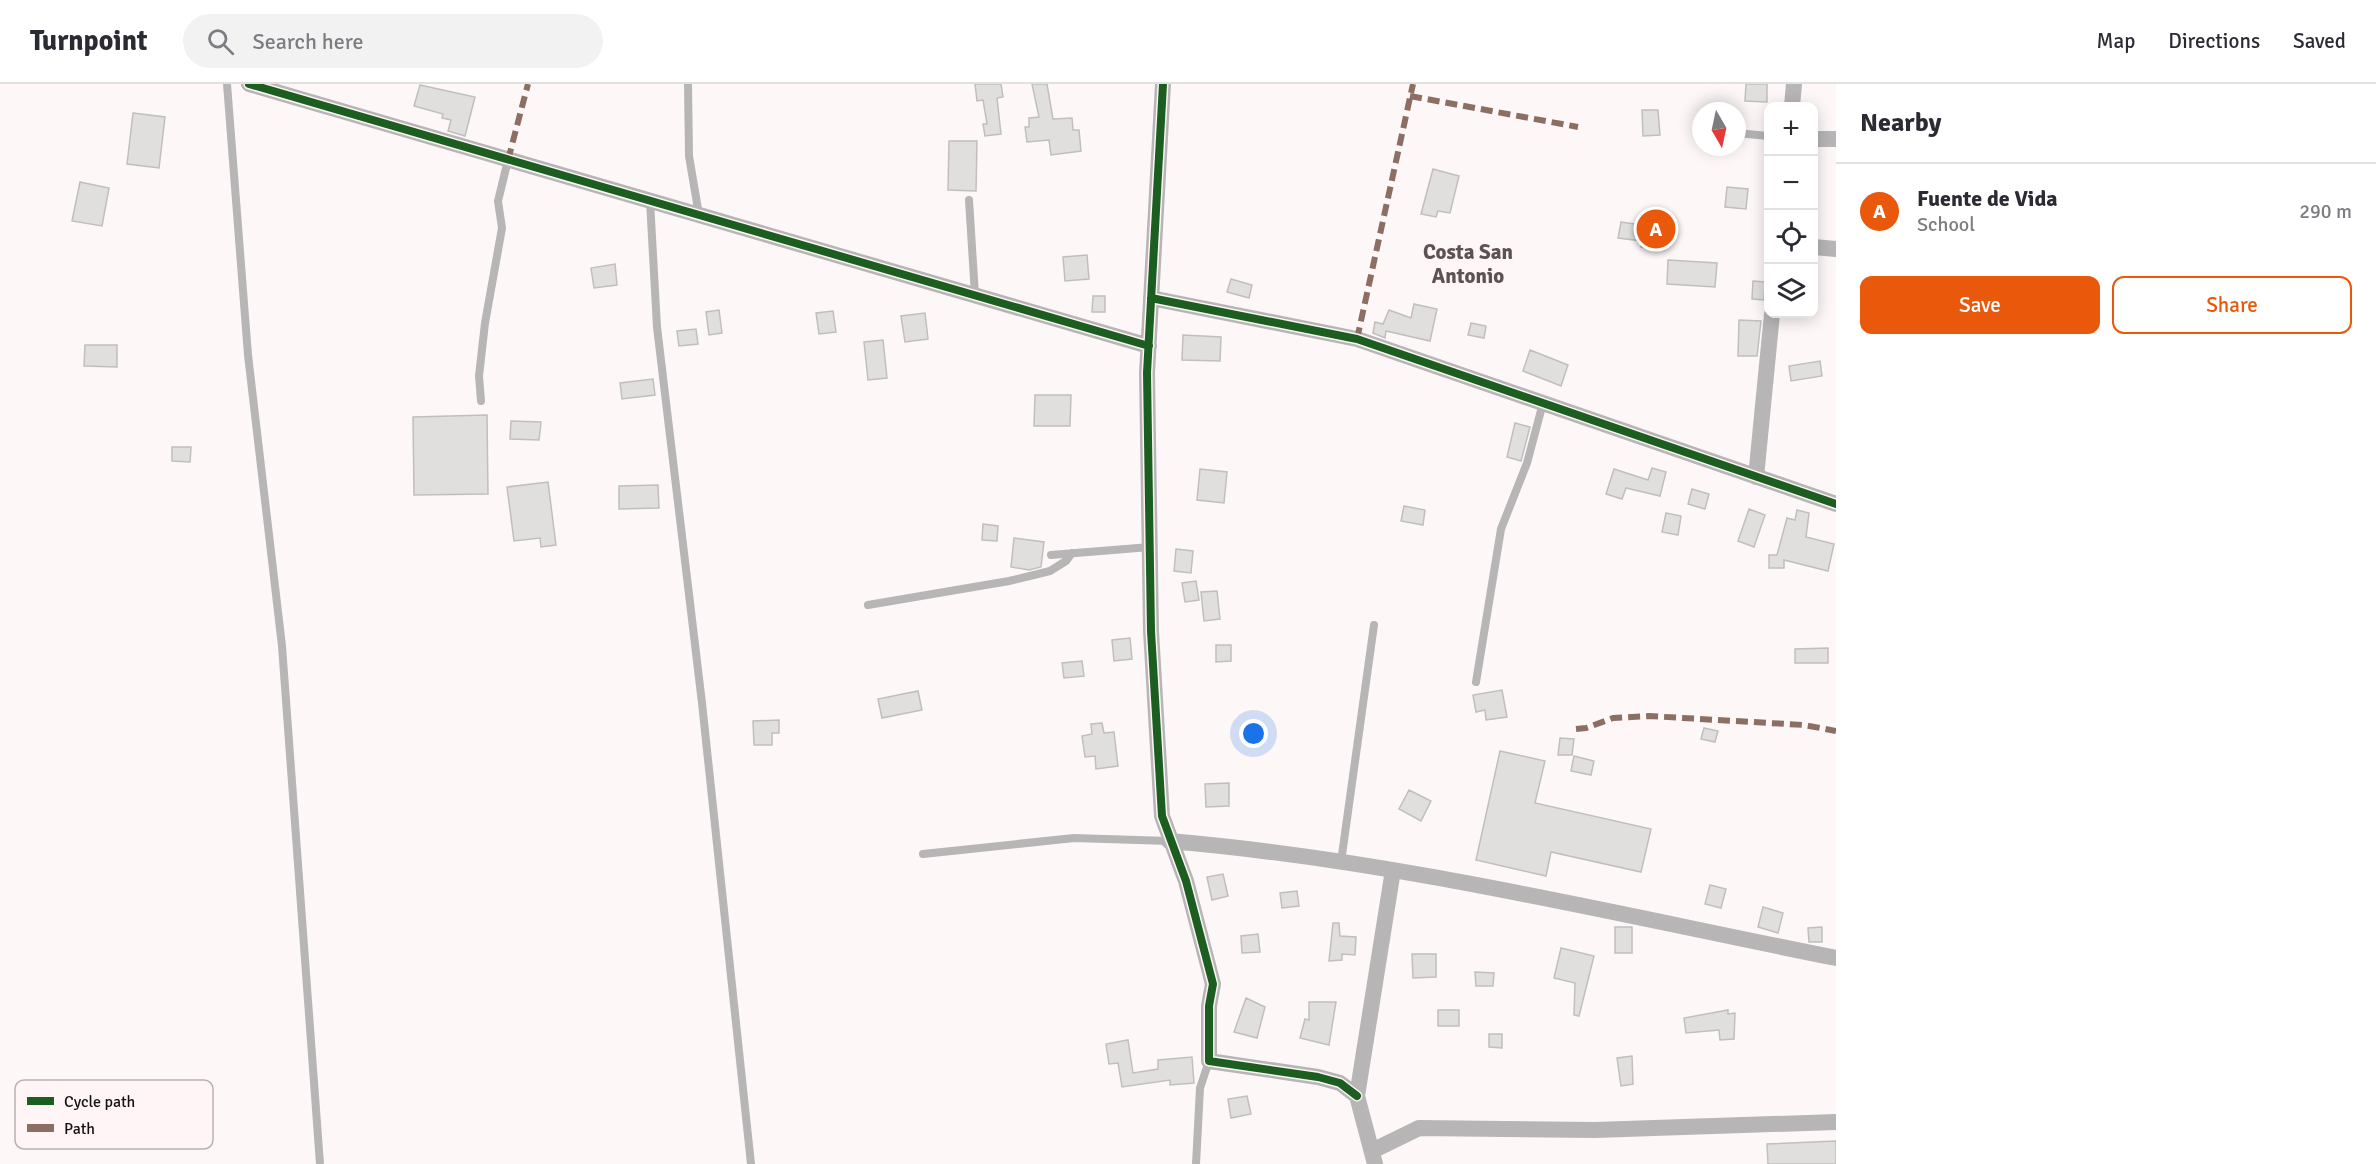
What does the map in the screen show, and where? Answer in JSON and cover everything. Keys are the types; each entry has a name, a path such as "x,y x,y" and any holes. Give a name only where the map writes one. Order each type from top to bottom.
{"street":[{"path":"249,84 1149,346"},
{"path":"1163,84 1149,346 1151,631 1162,816 1186,881 1213,984 1209,1006 1209,1061 1318,1077 1340,1083 1357,1096"},
{"path":"1792,102 1794,84"},
{"path":"1818,139 1836,139"},
{"path":"1818,247 1836,249"},
{"path":"1151,298 1357,339 1836,504"},
{"path":"1756,477 1772,318"},
{"path":"1170,841 1255,848 1393,870 1836,958"},
{"path":"1393,870 1357,1096 1374,1157 1419,1128 1595,1130 1836,1122"}],"lane":[{"path":"227,84 248,355 282,646 320,1164"},
{"path":"688,84 689,156 699,215"},
{"path":"1746,135 1764,136"},
{"path":"481,401 479,376 486,312 502,228 498,201 508,160"},
{"path":"969,200 975,296"},
{"path":"650,201 657,327 703,715 751,1164"},
{"path":"1476,682 1501,530 1527,463 1543,403"},
{"path":"1051,555 1151,547"},
{"path":"868,605 1009,581 1050,571 1066,561 1072,552"},
{"path":"1341,862 1374,625"},
{"path":"923,854 1074,838 1170,841"},
{"path":"1196,1164 1200,1088 1209,1061"}],"building":[{"path":"975,84 1001,84 1003,97 997,98 1001,134 985,136 983,124 987,124 983,100 977,101"},
{"path":"1032,84 1047,84 1053,119 1072,118 1073,130 1079,130 1081,151 1051,155 1049,140 1027,142 1025,127 1029,127 1029,118 1039,117"},
{"path":"1746,84 1767,84 1767,102 1745,101"},
{"path":"420,85 475,97 465,136 448,131 451,120 442,118 443,114 414,106"},
{"path":"1642,110 1658,110 1660,135 1643,136"},
{"path":"133,113 165,117 159,168 127,164"},
{"path":"949,141 977,141 976,191 948,190"},
{"path":"1433,169 1459,176 1450,213 1438,211 1436,217 1421,214"},
{"path":"80,182 109,188 102,226 72,221"},
{"path":"1727,187 1748,189 1746,209 1725,207"},
{"path":"1621,222 1668,229 1664,250 1641,247 1642,241 1618,238"},
{"path":"1087,255 1089,279 1065,281 1063,257"},
{"path":"1668,260 1717,263 1715,287 1667,284"},
{"path":"615,264 617,285 594,288 591,268"},
{"path":"1231,279 1252,285 1249,298 1227,292"},
{"path":"1753,281 1764,282 1764,300 1752,299"},
{"path":"1093,296 1105,296 1105,312 1092,312"},
{"path":"1414,304 1437,309 1430,341 1386,331 1385,338 1373,333 1375,322 1383,324 1389,310 1411,318"},
{"path":"719,310 722,333 709,335 706,312"},
{"path":"833,311 836,332 819,334 816,313"},
{"path":"925,313 928,339 905,342 901,316"},
{"path":"1739,320 1761,321 1757,356 1738,356"},
{"path":"1471,323 1486,326 1484,338 1468,335"},
{"path":"696,329 698,344 679,346 677,331"},
{"path":"1183,335 1221,337 1220,361 1182,360"},
{"path":"883,340 887,378 868,380 864,342"},
{"path":"85,345 117,345 117,367 84,366"},
{"path":"1530,350 1568,365 1561,386 1523,371"},
{"path":"1820,361 1822,376 1791,381 1789,366"},
{"path":"653,379 655,395 622,399 620,383"},
{"path":"1035,395 1071,395 1070,426 1034,426"},
{"path":"487,415 488,494 414,495 413,417"},
{"path":"511,421 541,422 539,440 510,439"},
{"path":"1515,423 1530,427 1521,461 1507,457"},
{"path":"172,447 191,447 190,462 172,461"},
{"path":"1652,468 1666,472 1660,496 1626,488 1622,499 1606,494 1614,469 1648,480"},
{"path":"1200,469 1227,472 1224,503 1197,500"},
{"path":"548,482 556,545 541,547 540,538 514,541 507,487"},
{"path":"658,485 659,508 619,509 619,486"},
{"path":"1692,489 1709,494 1705,509 1688,504"},
{"path":"1404,506 1425,510 1423,525 1401,521"},
{"path":"1749,509 1765,515 1754,547 1738,541"},
{"path":"1797,510 1809,513 1806,537 1834,544 1828,571 1784,560 1784,568 1769,568 1769,555 1777,555 1787,518 1795,520"},
{"path":"1666,513 1681,516 1678,535 1662,532"},
{"path":"983,524 998,526 997,541 982,540"},
{"path":"1014,538 1044,542 1041,567 1029,570 1011,567"},
{"path":"1176,549 1193,551 1191,573 1174,571"},
{"path":"1196,581 1199,600 1185,602 1182,583"},
{"path":"1217,591 1220,619 1204,621 1201,592"},
{"path":"1130,638 1132,659 1114,661 1112,640"},
{"path":"1216,645 1231,645 1231,661 1216,662"},
{"path":"1828,648 1828,663 1795,663 1795,649"},
{"path":"1082,661 1084,676 1064,678 1062,663"},
{"path":"1502,690 1507,717 1486,720 1485,710 1476,712 1473,695"},
{"path":"918,691 922,710 882,718 878,699"},
{"path":"779,720 779,733 772,733 772,745 754,745 753,721"},
{"path":"1102,723 1104,733 1114,732 1118,766 1096,769 1095,756 1085,757 1082,736 1092,734 1091,724"},
{"path":"1704,728 1718,731 1715,742 1701,739"},
{"path":"1560,738 1574,739 1572,755 1558,755"},
{"path":"1500,751 1545,761 1535,803 1651,829 1641,872 1551,852 1546,876 1476,860"},
{"path":"1574,756 1594,761 1591,775 1571,771"},
{"path":"1229,783 1229,806 1206,807 1205,784"},
{"path":"1409,790 1431,801 1421,821 1399,809"},
{"path":"1223,874 1228,896 1212,900 1207,877"},
{"path":"1710,885 1726,889 1721,908 1705,904"},
{"path":"1297,891 1299,906 1282,908 1280,893"},
{"path":"1763,907 1783,913 1778,933 1758,927"},
{"path":"1333,923 1339,923 1340,936 1356,937 1355,955 1342,954 1342,960 1329,961"},
{"path":"1615,927 1632,927 1632,953 1615,953"},
{"path":"1822,927 1822,942 1809,942 1808,928"},
{"path":"1258,934 1260,952 1242,953 1241,936"},
{"path":"1561,948 1594,956 1579,1016 1574,1015 1575,983 1554,978"},
{"path":"1412,954 1436,954 1436,977 1413,978"},
{"path":"1475,972 1494,973 1493,986 1476,986"},
{"path":"1246,998 1265,1007 1257,1038 1234,1032"},
{"path":"1309,1002 1336,1002 1329,1045 1300,1038 1305,1019 1309,1020"},
{"path":"1438,1010 1459,1010 1459,1026 1438,1026"},
{"path":"1728,1010 1728,1014 1735,1013 1734,1039 1720,1040 1719,1030 1686,1033 1684,1018"},
{"path":"1489,1034 1502,1034 1502,1048 1489,1047"},
{"path":"1128,1040 1133,1073 1158,1069 1158,1060 1192,1057 1194,1083 1170,1085 1170,1080 1122,1087 1118,1063 1109,1064 1106,1044"},
{"path":"1632,1056 1633,1084 1621,1086 1617,1058"},
{"path":"1247,1096 1251,1114 1231,1118 1228,1099"},
{"path":"1836,1141 1836,1164 1768,1164 1767,1144"}],"marked path":[{"path":"508,160 528,84"},
{"path":"1357,339 1413,84"},
{"path":"1410,96 1578,127"},
{"path":"1576,729 1586,728 1613,718 1649,716 1804,725 1836,731"}],"cycle path":[{"path":"249,84 1149,346"},
{"path":"1163,84 1147,373 1151,631 1162,816 1186,881 1213,984 1209,1006 1209,1061 1318,1077 1340,1083 1357,1096"},
{"path":"1151,298 1357,339 1836,504"}],"place":[{"name":"Fuente de Vida","path":"1656,229"}],"district":[{"name":"Costa San Antonio","path":"1468,264"}]}
